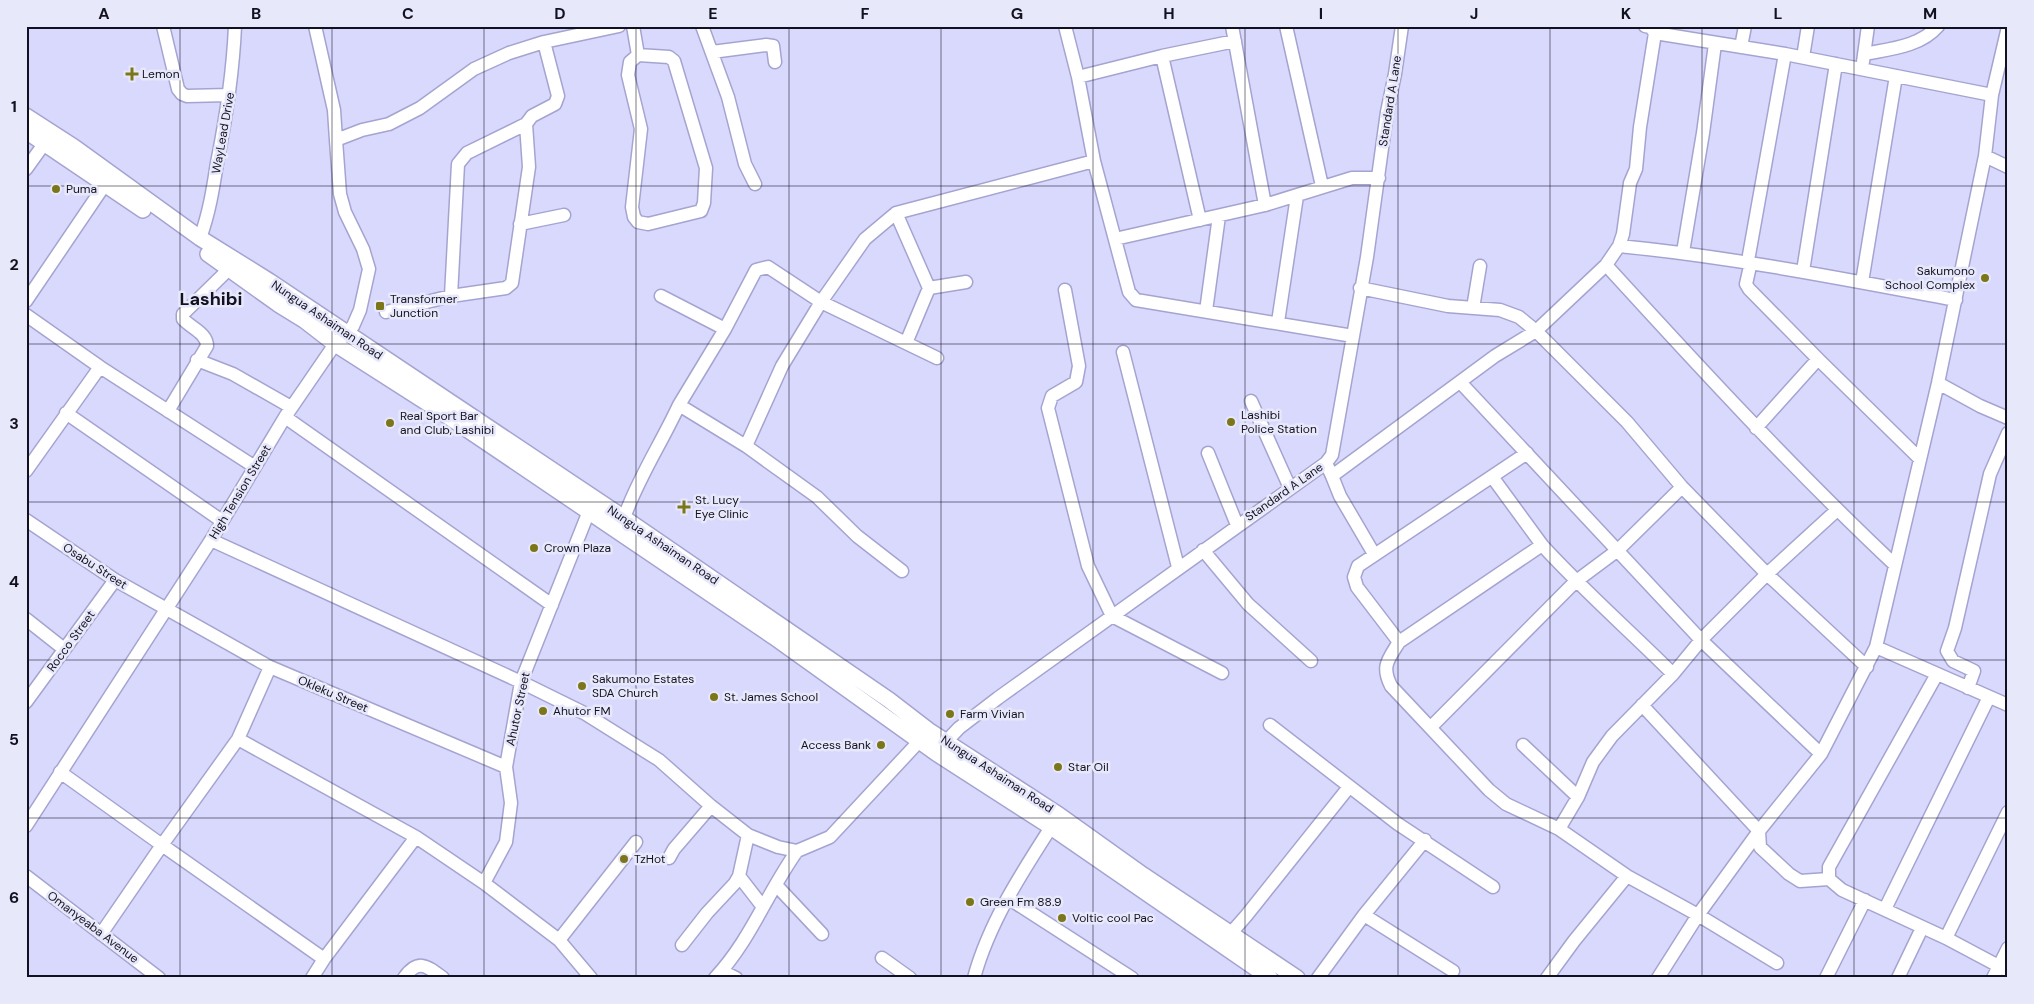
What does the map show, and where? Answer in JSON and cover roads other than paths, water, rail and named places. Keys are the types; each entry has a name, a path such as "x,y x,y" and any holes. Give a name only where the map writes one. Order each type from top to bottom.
{"main road":[{"name":"Nungua Ashaiman Road","path":"26,116 108,180 278,304 304,320 340,338 624,518 889,700 924,736"},
{"name":"Nungua Ashaiman Road","path":"26,131 44,144 108,180 269,281 340,338 446,415 825,672 1231,933 1297,978"},
{"name":"Nungua Ashaiman Road","path":"1055,821 1270,978"}],"street":[{"path":"164,26 178,89 182,94 187,96 229,95"},
{"name":"WayLead Drive","path":"200,238 207,220 229,95 235,26"},
{"name":"High Tension Street","path":"26,826 211,540 288,412 340,338 353,326 360,310 369,269 363,249 345,212 340,194 334,110 316,26"},
{"path":"336,140 362,130 389,124 420,108 474,69 510,53 544,42 619,26"},
{"path":"633,26 638,55"},
{"path":"702,26 728,97 745,164 755,184"},
{"path":"1065,26 1078,77 1094,161 1114,239 1132,297 1136,300 1278,322 1353,336"},
{"path":"1232,26 1265,205"},
{"path":"1286,26 1322,186"},
{"name":"Standard A Lane","path":"941,747 998,698 1178,567 1326,463 1332,455 1336,442 1402,26"},
{"path":"1741,47 1745,26"},
{"path":"1803,57 1808,26"},
{"path":"1862,69 1868,26"},
{"path":"1864,54 1922,40 1938,26"},
{"path":"1658,978 1698,915 1759,831 1821,754 1867,668 1876,647 1956,300 1985,156 1992,95 2008,27"},
{"path":"1332,476 1495,356 1536,331 1606,265 1619,246 1623,234 1630,183 1636,169 1650,30 1684,32 1715,44 1803,57 1992,95"},
{"path":"1078,77 1162,56 1235,41"},
{"path":"452,296 458,164 467,153 526,124 532,116 555,104 558,96 544,42"},
{"path":"1683,252 1703,133 1715,44"},
{"path":"712,52 766,45 773,46 775,62"},
{"path":"1785,54 1746,284 1748,289 1919,458"},
{"path":"638,55 668,57 674,61 706,168 704,203 701,211 648,224 638,222 634,217 632,207 641,129 628,75 630,62 638,55"},
{"path":"1162,56 1200,220"},
{"path":"1803,271 1836,64"},
{"path":"1862,282 1896,76"},
{"path":"386,312 452,296 506,288 512,283 529,167 526,124"},
{"path":"26,168 44,144"},
{"path":"1985,156 2008,167"},
{"path":"746,446 782,366 821,302 865,239 896,213 1094,161"},
{"path":"1114,239 1265,205 1352,178 1379,178"},
{"path":"26,301 108,180"},
{"path":"1278,322 1297,196"},
{"path":"896,213 930,288 906,343"},
{"path":"520,224 564,215"},
{"path":"1206,311 1219,216"},
{"path":"1619,246 1750,258 1803,271 1956,300"},
{"path":"1606,265 1756,428 1837,510 1895,565"},
{"path":"1473,308 1480,266"},
{"path":"624,518 631,498 679,405 725,329 756,270 768,267 821,302 937,358"},
{"path":"168,411 207,346 207,340 204,336 183,319 183,314 229,269"},
{"path":"930,288 966,282"},
{"path":"1360,288 1442,305 1500,310 1519,317 1536,331 1627,422 1682,487 1767,574 1867,668"},
{"path":"1065,290 1079,366 1078,376 1076,382 1052,396 1048,408 1088,566 1112,616 1222,673"},
{"path":"661,296 725,329"},
{"path":"26,314 100,367 255,467"},
{"path":"1123,352 1178,567"},
{"path":"1756,428 1818,359"},
{"path":"197,360 233,374 552,605"},
{"path":"26,471 100,367"},
{"path":"1460,382 1701,640 1821,754"},
{"path":"1938,383 1980,406 2008,418"},
{"path":"1251,401 1290,488"},
{"path":"679,405 746,446 817,497 857,536 902,571"},
{"path":"66,413 222,521"},
{"path":"1968,688 1974,670 1953,661 1947,651 1955,628 1990,474 2008,433"},
{"path":"1208,453 1237,526"},
{"path":"1399,642 1357,587 1354,576 1358,566 1493,478 1527,453"},
{"path":"1326,463 1340,496 1374,554"},
{"path":"1493,478 1542,545 1575,582 1673,674"},
{"path":"1430,727 1575,582 1618,550 1682,487"},
{"path":"1559,828 1578,797 1592,762 1612,736 1673,674 1701,640 1767,574 1837,510"},
{"name":"Ahutor Street","path":"484,883 506,842 511,803 506,767 522,682 588,511"},
{"name":"Osabu Street","path":"26,520 115,580 166,609"},
{"path":"211,540 522,682 584,713 659,760 711,806 748,835 778,847 797,851 830,837 924,736"},
{"path":"1542,545 1399,642 1388,660 1385,674 1391,686 1489,790 1506,804 1559,828 1628,876 1698,915 1777,963"},
{"path":"1203,550 1248,604 1311,661"},
{"name":"Rocco Street","path":"26,702 115,580"},
{"name":"Okleku Street","path":"166,609 270,667 506,767"},
{"path":"26,619 64,649"},
{"path":"1876,647 2008,705"},
{"path":"101,934 238,738 270,667"},
{"path":"1829,879 1829,867 1937,674"},
{"path":"1885,910 1989,697"},
{"path":"1642,706 1759,831 1760,847 1789,874 1800,881 1829,879 1842,890 1946,938 2000,972 2008,948"},
{"path":"1270,725 1398,824 1425,840 1493,887"},
{"path":"238,738 416,837 484,883 559,940 591,978"},
{"path":"1523,745 1578,797"},
{"path":"60,772 324,960"},
{"path":"1231,933 1348,787"},
{"path":"669,858 674,849 711,806"},
{"path":"1946,938 2008,812"},
{"path":"974,978 980,954 1008,898 1055,821"},
{"path":"682,945 707,912 735,883 748,835"},
{"path":"312,978 416,837"},
{"path":"1318,978 1364,915 1425,840"},
{"path":"559,940 636,842"},
{"path":"736,978 718,974 743,943 797,851"},
{"name":"Omanyeaba Avenue","path":"26,876 159,978"},
{"path":"738,876 763,908"},
{"path":"1548,978 1574,941 1628,876"},
{"path":"776,885 822,934"},
{"path":"1008,898 1132,978"},
{"path":"1826,978 1865,900"},
{"path":"1364,915 1453,971"},
{"path":"1898,978 1922,928"},
{"path":"882,958 910,978"},
{"path":"404,978 410,969 417,966 428,966 443,978"}],"place":[{"name":"Lemon","path":"132,74"},
{"name":"Puma","path":"56,189"},
{"name":"Sakumono School Complex","path":"1985,278"},
{"name":"Transformer Junction","path":"380,306"},
{"name":"Lashibi Police Station","path":"1231,422"},
{"name":"Real Sport Bar and Club, Lashibi","path":"390,423"},
{"name":"St. Lucy Eye Clinic","path":"684,507"},
{"name":"Crown Plaza","path":"534,548"},
{"name":"Sakumono Estates SDA Church","path":"582,686"},
{"name":"St. James School","path":"714,697"},
{"name":"Ahutor FM","path":"543,711"},
{"name":"Farm Vivian","path":"950,714"},
{"name":"Access Bank","path":"881,745"},
{"name":"Star Oil","path":"1058,767"},
{"name":"TzHot","path":"624,859"},
{"name":"Green Fm 88.9","path":"970,902"},
{"name":"Voltic cool Pac","path":"1062,918"}],"district":[{"name":"Lashibi","path":"211,299"}]}
